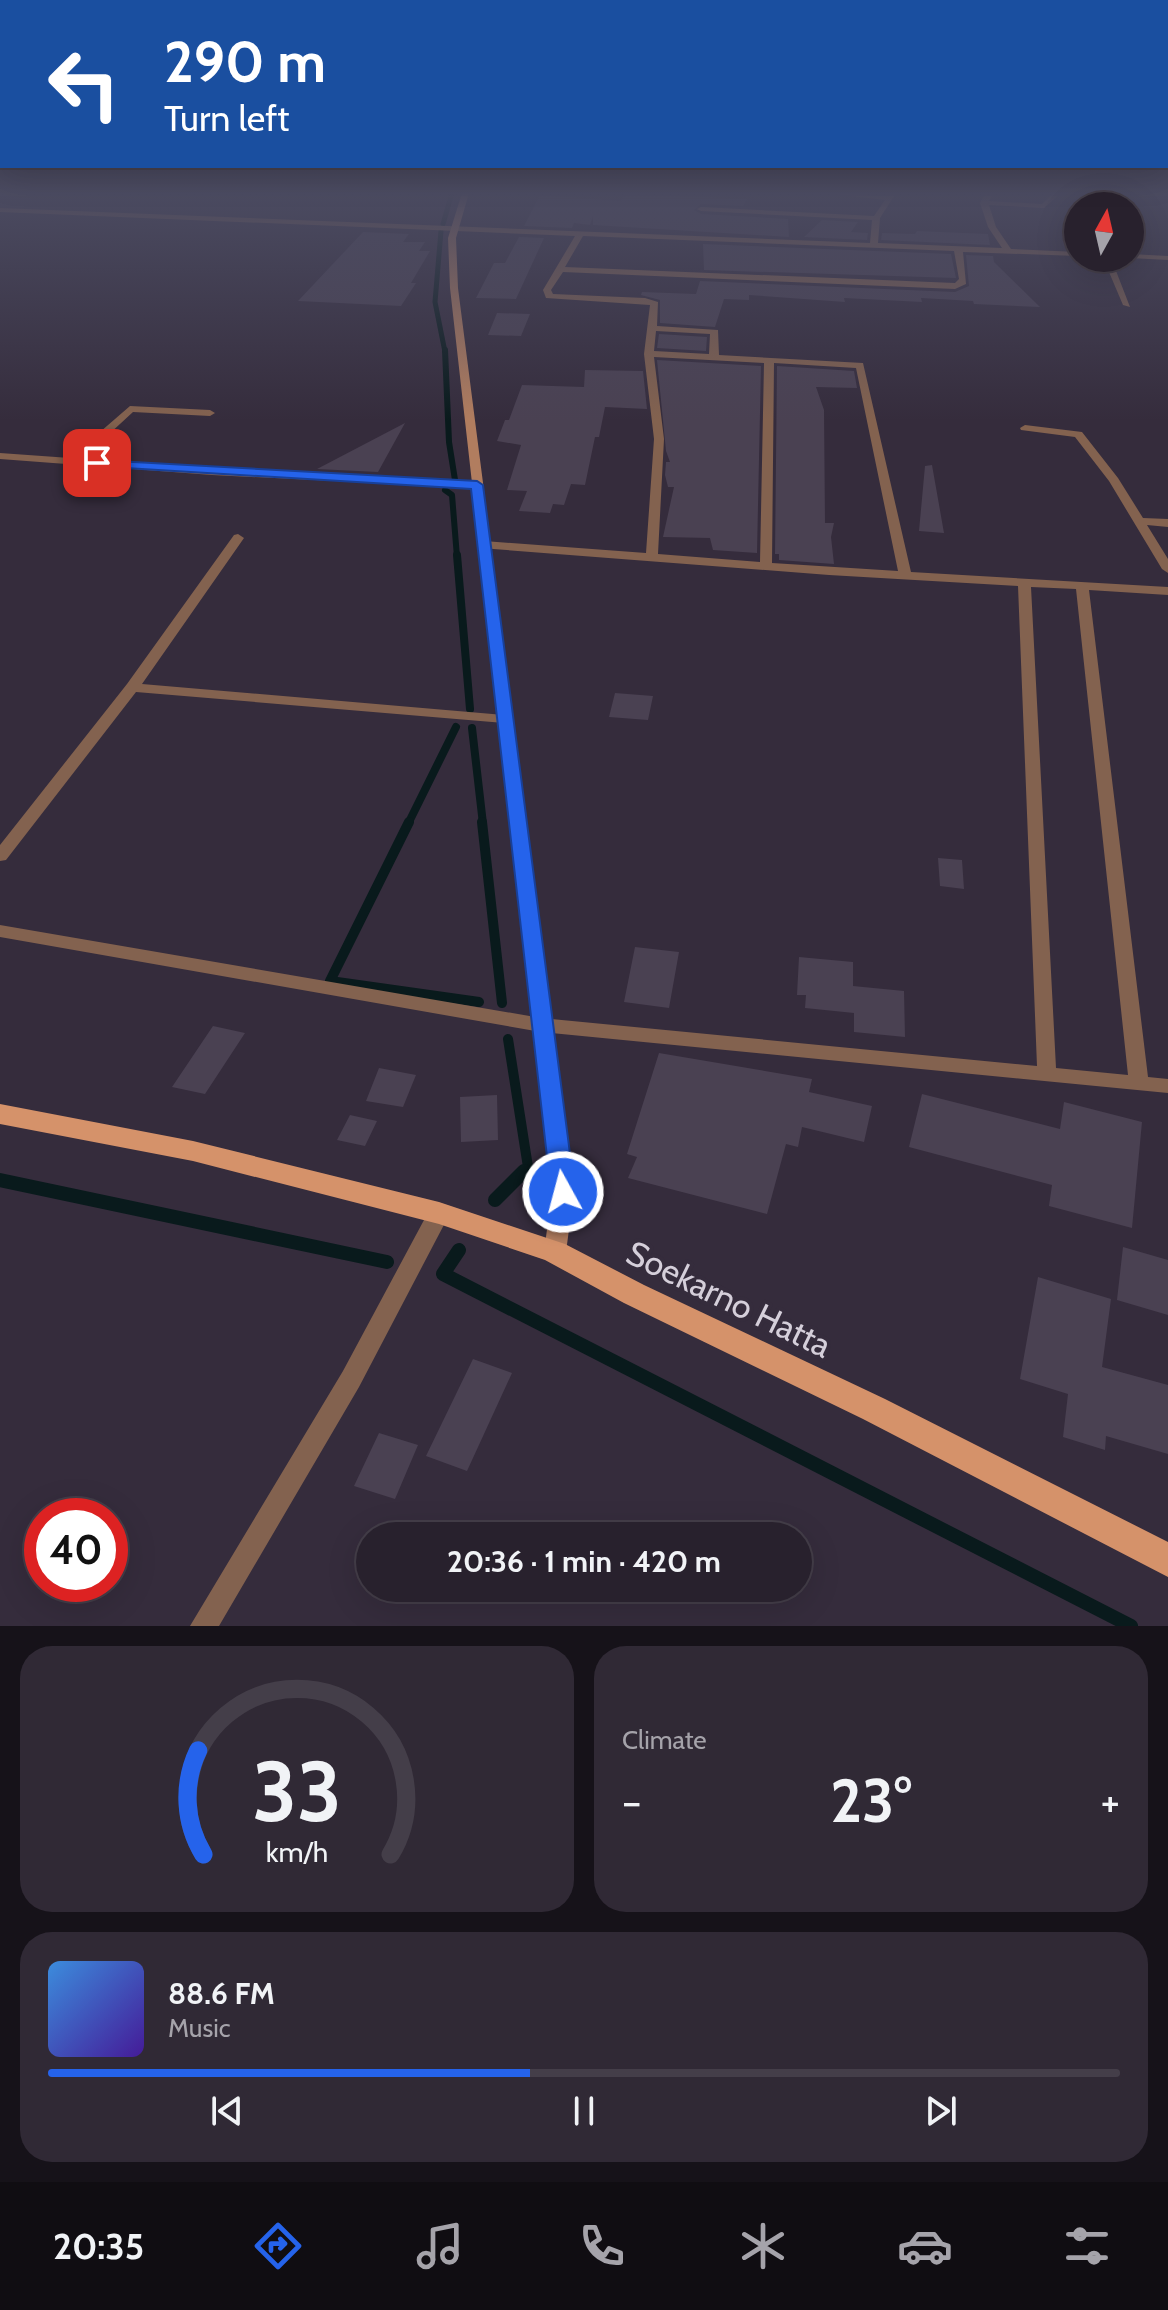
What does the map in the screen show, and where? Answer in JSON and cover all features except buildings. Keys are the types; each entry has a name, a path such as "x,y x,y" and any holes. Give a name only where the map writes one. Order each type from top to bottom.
{"main road":[{"name":"Soekarno Hatta","path":"0,1114 193,1151 439,1213 555,1252 634,1294 874,1409 1168,1560"}],"street":[{"path":"453,269 563,1192 555,1252"},
{"path":"652,557 659,439 649,354 656,307 652,302 549,296 547,290 560,269 955,286 962,284 961,269"},
{"path":"1113,272 1127,305"},
{"path":"651,328 715,332 714,357"},
{"path":"649,354 860,365 905,575"},
{"path":"766,566 769,360"},
{"path":"73,461 130,409 210,413"},
{"path":"1025,428 1078,434 1114,480 1168,569"},
{"path":"0,456 212,472 477,485"},
{"path":"1137,521 1168,523"},
{"path":"0,856 132,687 238,538"},
{"path":"484,545 1168,591"},
{"path":"1024,582 1047,1076"},
{"path":"1082,586 1139,1083"},
{"path":"132,687 504,719"},
{"path":"0,931 541,1025 1168,1086"},
{"path":"204,1626 351,1379 439,1213"}],"waterway":[{"path":"438,269 435,302 445,352"},
{"path":"445,350 449,442 455,480"},
{"path":"445,490 452,495 457,557"},
{"path":"457,555 470,709"},
{"path":"408,824 456,727"},
{"path":"472,728 483,824"},
{"path":"409,822 330,981 479,1002"},
{"path":"482,822 502,1003"},
{"path":"495,1200 528,1167 508,1039"},
{"path":"0,1180 387,1262"},
{"path":"459,1250 443,1274 1131,1626"}],"route":[{"path":"97,463 477,485 563,1192"}]}
